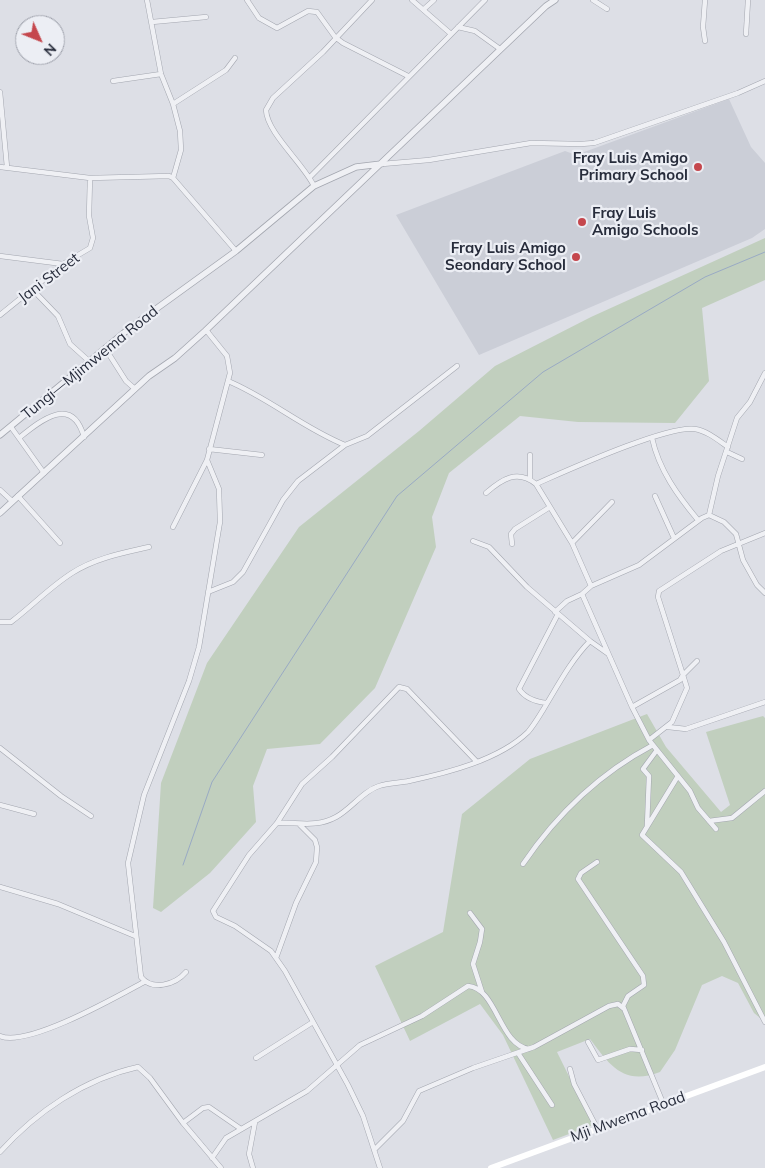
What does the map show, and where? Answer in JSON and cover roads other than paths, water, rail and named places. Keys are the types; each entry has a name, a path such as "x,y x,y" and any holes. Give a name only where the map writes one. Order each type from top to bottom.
{"main road":[{"name":"Mji Mwema Road","path":"491,1168 765,1066"}],"street":[{"path":"147,0 161,74 173,104 181,142 180,156 173,178"},
{"path":"247,0 259,18 277,28 308,11 317,12 335,37 350,47 408,76"},
{"path":"314,186 275,130 266,110 273,98 323,52 335,37 372,0"},
{"path":"412,0 451,34"},
{"path":"424,9 434,0"},
{"path":"310,178 408,76 485,0"},
{"path":"0,513 135,389 206,330 382,164 500,49 546,6 555,0"},
{"path":"593,0 607,10"},
{"path":"704,0 703,27 706,41"},
{"path":"746,34 748,0"},
{"path":"472,76 478,75 545,10 546,6"},
{"path":"152,22 206,17"},
{"path":"458,27 475,31 500,49"},
{"path":"173,104 226,70 234,58"},
{"path":"113,82 161,74"},
{"path":"382,164 429,160 531,143 594,143 738,94 765,81"},
{"path":"0,92 7,167"},
{"name":"Tungi—Mjimwema Road","path":"0,435 105,348 180,290 236,251 314,186 356,167 382,164"},
{"path":"0,167 90,178 169,176 173,178 236,251"},
{"name":"Jani Street","path":"0,316 63,264 90,248 92,243 88,216 90,178"},
{"path":"0,256 63,264"},
{"path":"33,290 58,316 76,351 90,362"},
{"path":"173,527 207,460 228,381 230,362 206,330"},
{"path":"105,348 126,381 135,389"},
{"path":"208,592 238,578 286,495 298,481 345,444 367,436 457,366"},
{"path":"710,515 718,476 737,418 750,402 765,373"},
{"path":"228,381 261,398 319,433 345,444"},
{"path":"19,438 47,416 55,415 64,415 77,421 84,437"},
{"path":"11,427 44,473"},
{"path":"536,484 569,469 652,438 687,429 705,432 742,459"},
{"path":"652,438 666,476 679,497 698,520"},
{"path":"209,449 262,455"},
{"path":"530,456 530,479"},
{"path":"144,982 138,967 128,863 144,795 189,681 199,647 220,522 220,504 215,476 207,460"},
{"path":"486,493 509,476 522,476 536,484 572,543 591,586"},
{"path":"0,490 12,501"},
{"path":"18,496 60,543"},
{"path":"655,496 674,538"},
{"path":"572,543 612,502"},
{"path":"512,544 511,534 515,529 550,507"},
{"path":"548,703 536,701 519,689 556,613 565,602 582,594 591,586 639,565 698,520 710,515 724,522 740,542 744,560 757,585 765,593"},
{"path":"649,740 668,727 687,688 658,598 659,591 695,566 740,542 765,533"},
{"path":"473,541 483,543 489,547 527,587 556,613 608,654"},
{"path":"0,622 12,622 39,597 88,564 149,547"},
{"path":"582,594 632,707 649,740 678,776 716,829"},
{"path":"276,823 290,822 300,825 327,821 337,817 376,787 430,777 477,762 513,743 527,733 569,669 590,641"},
{"path":"632,707 680,680 697,661"},
{"path":"380,1168 363,1116 313,1022 276,958 271,951 235,926 216,916 213,911 249,855 276,823 302,784 332,758 399,687 407,688 477,762"},
{"path":"668,727 686,729 765,702"},
{"path":"523,864 540,839 585,790 653,745"},
{"path":"0,748 60,796 91,816"},
{"path":"647,826 649,776 642,769 657,750"},
{"path":"678,776 642,833 643,837 682,872 724,942 765,1022"},
{"path":"709,821 732,818 765,791"},
{"path":"0,805 34,814"},
{"path":"276,958 296,903 316,862 317,847 315,840 300,825"},
{"path":"597,862 581,873 578,879 628,952 645,982 642,987 624,1000 623,1008"},
{"path":"0,887 58,904 135,936"},
{"path":"470,913 482,929 473,964 482,992 514,1041 529,1049"},
{"path":"0,1036 18,1039 98,1007 144,982 154,985 168,983 176,981 186,972"},
{"path":"212,1158 222,1142 307,1091 360,1045 422,1016 468,986 482,992"},
{"path":"374,1150 403,1121 419,1091 474,1068 529,1049 609,1006 618,1004 623,1008 663,1103"},
{"path":"256,1058 313,1022"},
{"path":"588,1042 598,1060 630,1049 642,1050"},
{"path":"518,1053 552,1105"},
{"path":"0,1152 38,1116 56,1102 121,1072 138,1067 150,1078 182,1123 221,1168"},
{"path":"570,1069 574,1084 597,1128"},
{"path":"182,1123 203,1108 209,1107 241,1129"},
{"path":"253,1168 249,1154 255,1122"}],"waterway":[{"path":"183,865 212,782 397,496 543,372 705,277 765,252"}],"place":[{"name":"Fray Luis Amigo Primary School","path":"698,167"},
{"name":"Fray Luis Amigo Schools","path":"582,222"},
{"name":"Fray Luis Amigo Seondary School","path":"576,257"}]}
